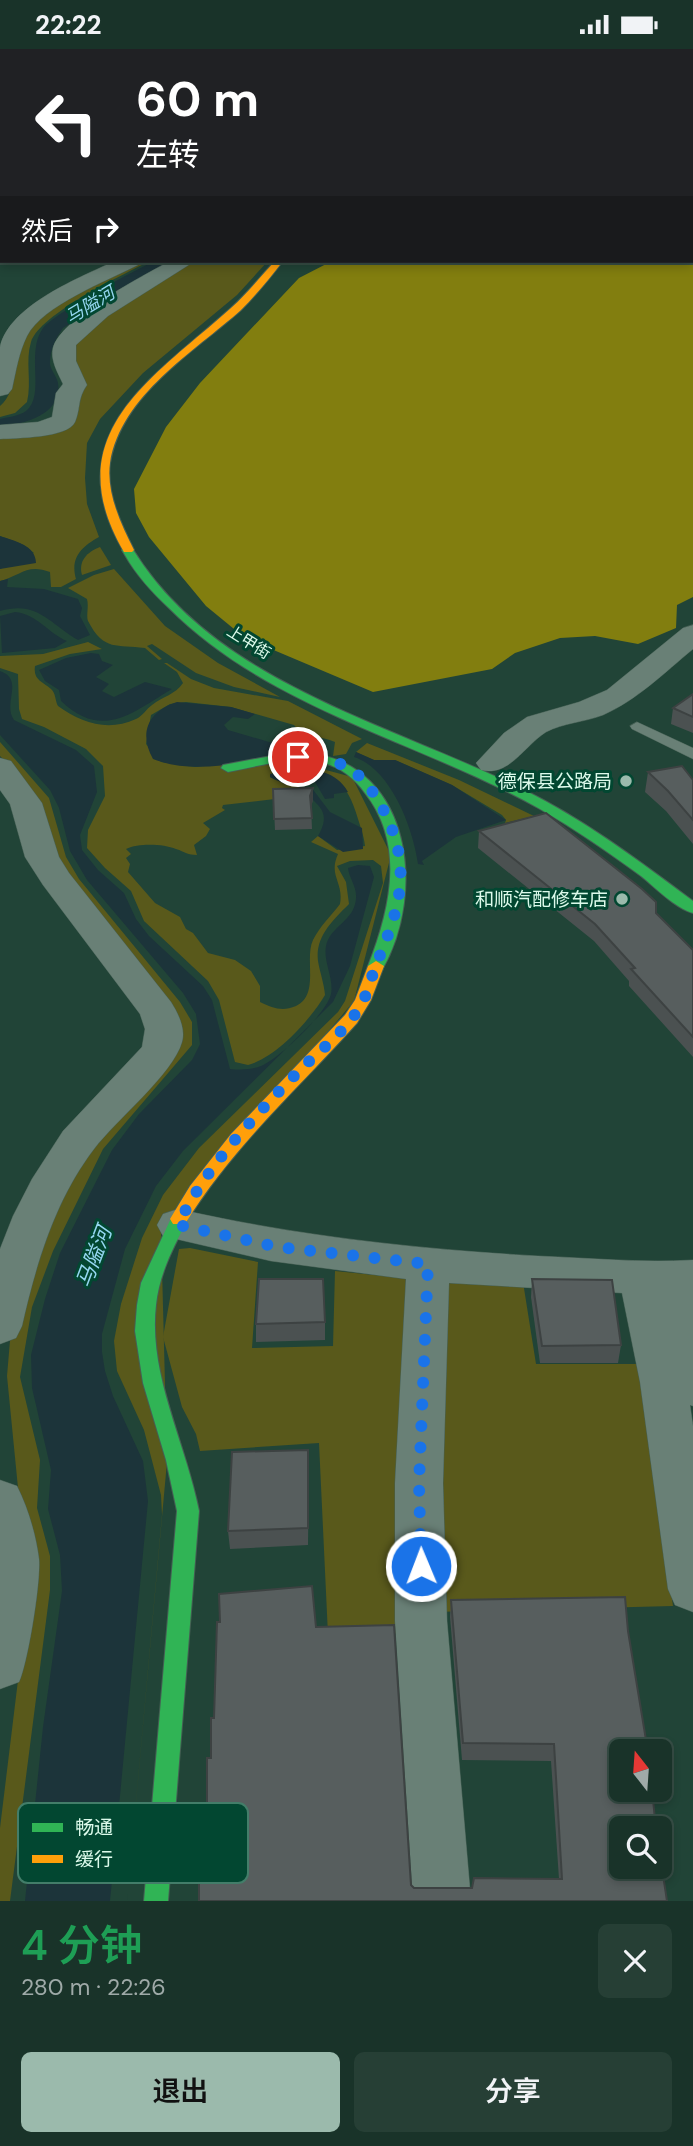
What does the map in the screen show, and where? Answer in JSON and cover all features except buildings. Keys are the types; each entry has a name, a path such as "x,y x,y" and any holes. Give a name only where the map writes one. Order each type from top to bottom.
{"street":[{"path":"0,389 16,336 24,324 62,297 127,263"},
{"path":"0,432 42,429 63,421 68,393 75,385 63,361 68,339 85,322 182,263"},
{"name":"上甲街","path":"277,263 235,310 160,376 124,415 108,449 105,467 112,517 129,556 172,607 199,630 240,658 339,712 437,756 480,772 524,794 592,834 693,908"},
{"name":"上甲街","path":"288,263 243,312 170,378 134,416 121,449 121,503 143,554 213,627 236,643 394,723 492,763 579,812 693,888"},
{"path":"492,763 515,740 538,724 590,709 618,696 693,634"},
{"path":"164,1803 188,1511 183,1477 149,1371 143,1338 151,1282 193,1194 214,1163 360,1006 392,929 402,884 397,848 378,800 368,784 342,764 330,759 298,757 228,768"},
{"path":"0,768 26,803 42,857 55,878 91,927 145,991 158,1011 164,1029 164,1041 158,1053 95,1120 67,1156 51,1184 17,1258 0,1326"},
{"path":"178,1225 278,1247 428,1264 667,1278"},
{"path":"428,1264 419,1483 421,1621 442,1901"},
{"path":"667,1278 693,1387"},
{"path":"667,1278 663,1383 693,1589"},
{"path":"0,1501 14,1561 0,1665"},
{"path":"156,1901 157,1883"}],"lane":[{"path":"637,726 693,754"}],"shaded area":[{"path":"132,263 146,263 83,296 49,319 38,331 29,349 27,402 15,413 0,417 0,406 13,382 23,335 42,315"},
{"path":"184,263 266,263 237,295 143,373 100,419 87,443 85,478 87,504 99,537 78,554 75,565 76,579 61,587 51,587 50,572 35,569 0,581 0,569 34,553 24,545 0,536 0,433 59,425 69,343 108,308"},
{"path":"328,263 693,263 693,597 677,605 676,628 638,644 595,636 560,638 515,653 492,669 373,692 245,638 206,606 149,537 136,513 134,489 166,427 200,383 299,278"},
{"path":"100,547 111,565 82,575 81,565 85,558"},
{"path":"114,569 165,626 218,663 280,697 234,687 196,673 152,644 147,646 162,659 159,660 145,648 112,645 100,638 88,621 87,599 68,588"},
{"path":"88,642 102,649 70,654 35,666 37,677 53,691 58,706 95,724 115,725 136,719 176,690 183,683 177,672 164,663 191,679 214,688 288,701 362,739 352,743 346,754 333,756 335,742 307,734 294,725 231,707 186,702 170,704 151,715 146,744 161,762 195,767 300,763 352,777 391,855 354,1001 161,1229 167,1462 136,1803 162,1515 161,1495 144,1430 117,1371 114,1341 121,1304 142,1238 163,1195 199,1148 338,1012 345,1001 383,883 381,866 373,860 350,861 337,866 346,882 349,904 331,923 319,944 318,961 325,995 302,1026 281,1046 248,1065 235,1062 219,1000 208,981 144,921 131,891 87,848 88,830 105,796 103,766 86,749 22,719 19,709 18,674 0,668 0,656 43,654","holes":["291,769 317,772 336,780 349,795 365,846 337,850 318,836 311,842 338,854 335,874 340,890 340,904 313,940 308,994 296,1006 278,1009 260,1002 260,986 251,971 235,960 208,953 193,933 186,929 180,917 155,903 128,872 130,864 126,858 131,854 126,849 158,845 197,855 194,845 206,836 210,829 203,823 225,810 223,805 283,798 302,790 270,777"]},
{"path":"0,742 49,798 66,857 79,879 180,1002 192,1022 192,1045 103,1149 53,1251 32,1307 20,1377 40,1460 37,1508 50,1556 50,1590 23,1803 18,1803 18,1839 10,1901 0,1901 0,1828 19,1672 19,1498 7,1376 11,1329 67,1181 171,1054 59,868 24,781 0,756"},
{"path":"367,743 459,780 534,816 505,823 502,815 452,785 395,760 374,760 356,752"},
{"path":"190,1248 258,1262 252,1348 333,1346 335,1271 414,1279 409,1633 328,1635 319,1443 200,1451 196,1434 182,1407 163,1337 179,1249"},
{"path":"448,1281 523,1282 536,1364 639,1364 673,1606 434,1612"}],"water":[{"name":"马隘河","path":"151,263 168,263 63,328 51,353 50,366 58,383 58,394 54,403 40,416 0,427 0,419 23,413 32,404 35,395 36,349 43,328 78,302"},
{"path":"0,536 28,548 36,563 0,569"},
{"path":"8,579 7,587 44,589 78,599 82,608 80,616 90,635 78,640 33,611 13,608 0,611 0,581"},
{"path":"15,612 30,616 67,641 55,648 2,653 0,616"},
{"path":"99,654 102,661 113,665 96,677 109,684 102,691 114,697 145,682 172,689 118,719 104,721 76,713 61,701 59,690 45,681 39,670 66,658"},
{"name":"马隘河","path":"0,671 11,680 10,706 14,720 76,750 94,766 97,792 80,835 82,850 98,870 124,893 136,919 149,936 203,986 212,1000 230,1069 261,1066 287,1047 183,1151 156,1186 125,1249 102,1334 105,1371 113,1396 143,1461 148,1501 119,1803 35,1803 62,1591 60,1555 48,1509 51,1470 32,1388 31,1355 60,1253 112,1150 139,1114 192,1060 200,1044 196,1014 183,993 87,880 70,851 59,808 50,790 0,735"},
{"path":"177,702 231,707 255,714 248,719 233,717 224,725 228,730 276,744 291,743 299,752 207,767 170,764 153,759 146,740 149,724 159,711"},
{"path":"356,752 374,760 395,760 452,785 506,820 456,837 422,861 424,865 418,864 411,834 398,801 379,774 354,757"},
{"path":"291,769 323,772 337,779 348,792 334,794 334,798 325,799 315,782 287,785 270,777 270,774"},
{"path":"311,787 330,812 362,828 363,849 343,852 318,836 324,815 318,805 302,790"},
{"path":"370,866 374,877 350,966 333,1002 313,1022 331,994 325,952 328,939 355,906 355,890 348,868"},
{"path":"27,1883 112,1883 110,1901 25,1901"}],"traffic: fast":[{"path":"128,550 156,589 192,625 234,656 327,707 474,771 543,805 609,847 693,908"},
{"path":"228,768 282,758 322,759 348,769 360,778 374,795 389,822 398,863 396,904 376,966"},
{"path":"164,1803 188,1511 153,1383 145,1331 146,1305 151,1283 163,1250 179,1219"},
{"path":"156,1901 157,1883"}],"traffic: slow":[{"path":"128,550 114,519 106,486 105,463 111,440 123,418 157,377 242,304 277,263"},
{"path":"179,1219 197,1190 237,1138 351,1019 363,1000 376,966"}],"place":[{"name":"德保县公路局","path":"626,781"},
{"name":"和顺汽配修车店","path":"622,899"}],"route":[{"path":"298,757 330,759 342,764 368,784 378,800 389,822 401,864 402,884 392,929 360,1006 214,1163 193,1194 178,1225 278,1247 428,1264 419,1483 421,1566"}]}
